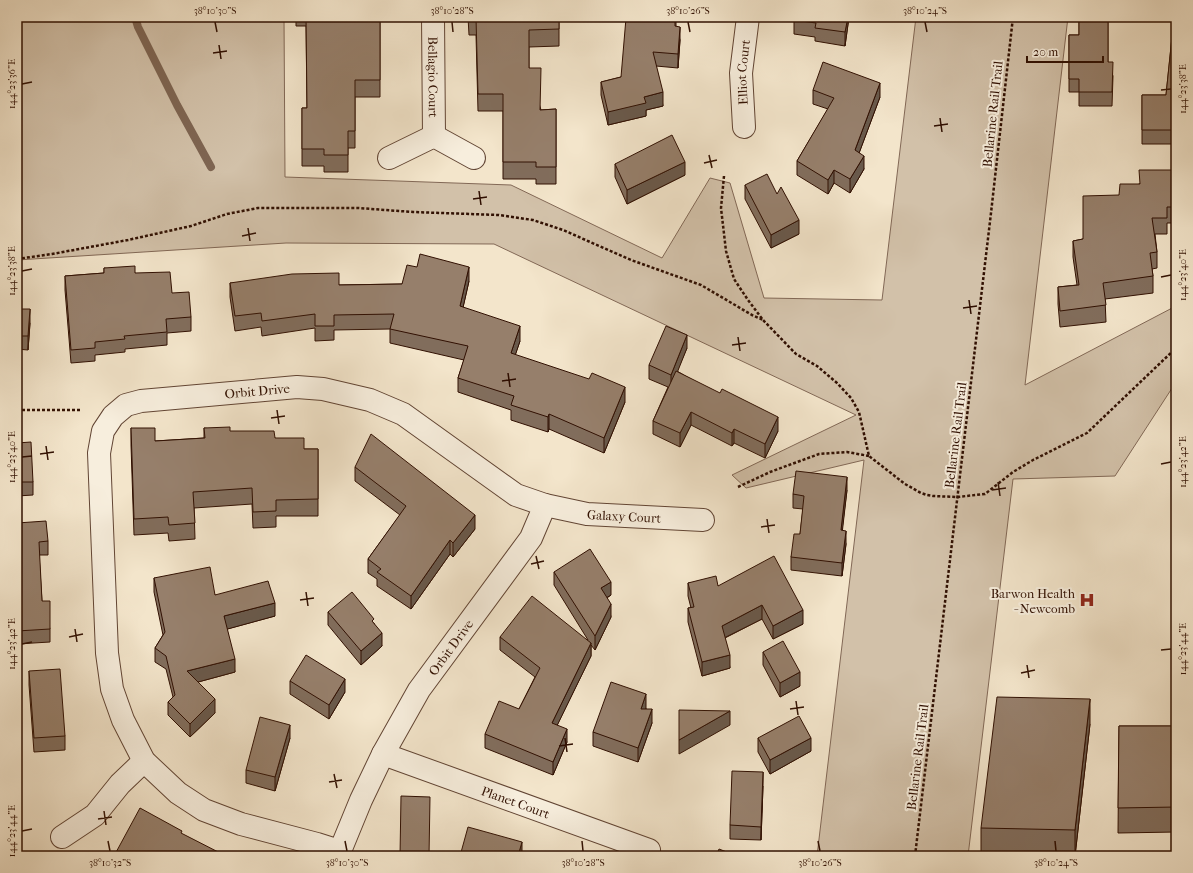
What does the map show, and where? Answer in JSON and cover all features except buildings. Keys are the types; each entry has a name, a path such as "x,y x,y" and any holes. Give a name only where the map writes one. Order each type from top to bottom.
{"street":[{"name":"Bellagio Court","path":"433,17 434,136"},
{"name":"Elliot Court","path":"744,127 741,73 748,17"},
{"name":"Bellagio Court","path":"389,158 434,136"},
{"name":"Bellagio Court","path":"434,136 474,158"},
{"name":"Orbit Drive","path":"297,387 323,389 370,400 403,414 516,495 545,505 531,538 419,690 383,754 361,800 339,854 317,844 241,824 204,810 178,793 144,761 121,714 112,689 107,653 99,453 103,431 113,416 126,405 141,401 297,387"},
{"name":"Galaxy Court","path":"545,505 587,514 703,520"},
{"name":"Planet Court","path":"383,754 649,850"},
{"path":"62,837 95,815 120,784 144,761"}],"path":[{"name":"Bellarine Rail Trail","path":"915,856 1012,17"},
{"path":"724,176 721,208 726,251 734,279 763,320 796,354 816,366 837,383 851,398 859,412 869,456"},
{"path":"17,259 128,240 191,226 228,214 258,208 358,208 413,212 499,215 533,220 563,230 638,262 701,285 763,320"},
{"path":"738,487 770,472 820,454 847,452 869,456 905,484 921,493 933,496 957,497 986,494 1013,472 1033,460 1087,433 1176,348"},
{"path":"17,410 82,410"}],"shaded area":[{"path":"17,17 284,17 285,177 511,185 662,258 710,178 730,183 764,298 882,300 916,17 1068,17 1025,385 1176,306 1176,382 1115,476 1013,479 968,856 817,856 864,460 746,488 732,475 856,415 494,244 286,243 17,260"}],"waterway":[{"path":"135,17 138,27 177,105 211,167"}],"place":[{"name":"Barwon Health - Newcomb","path":"1087,600"}]}
